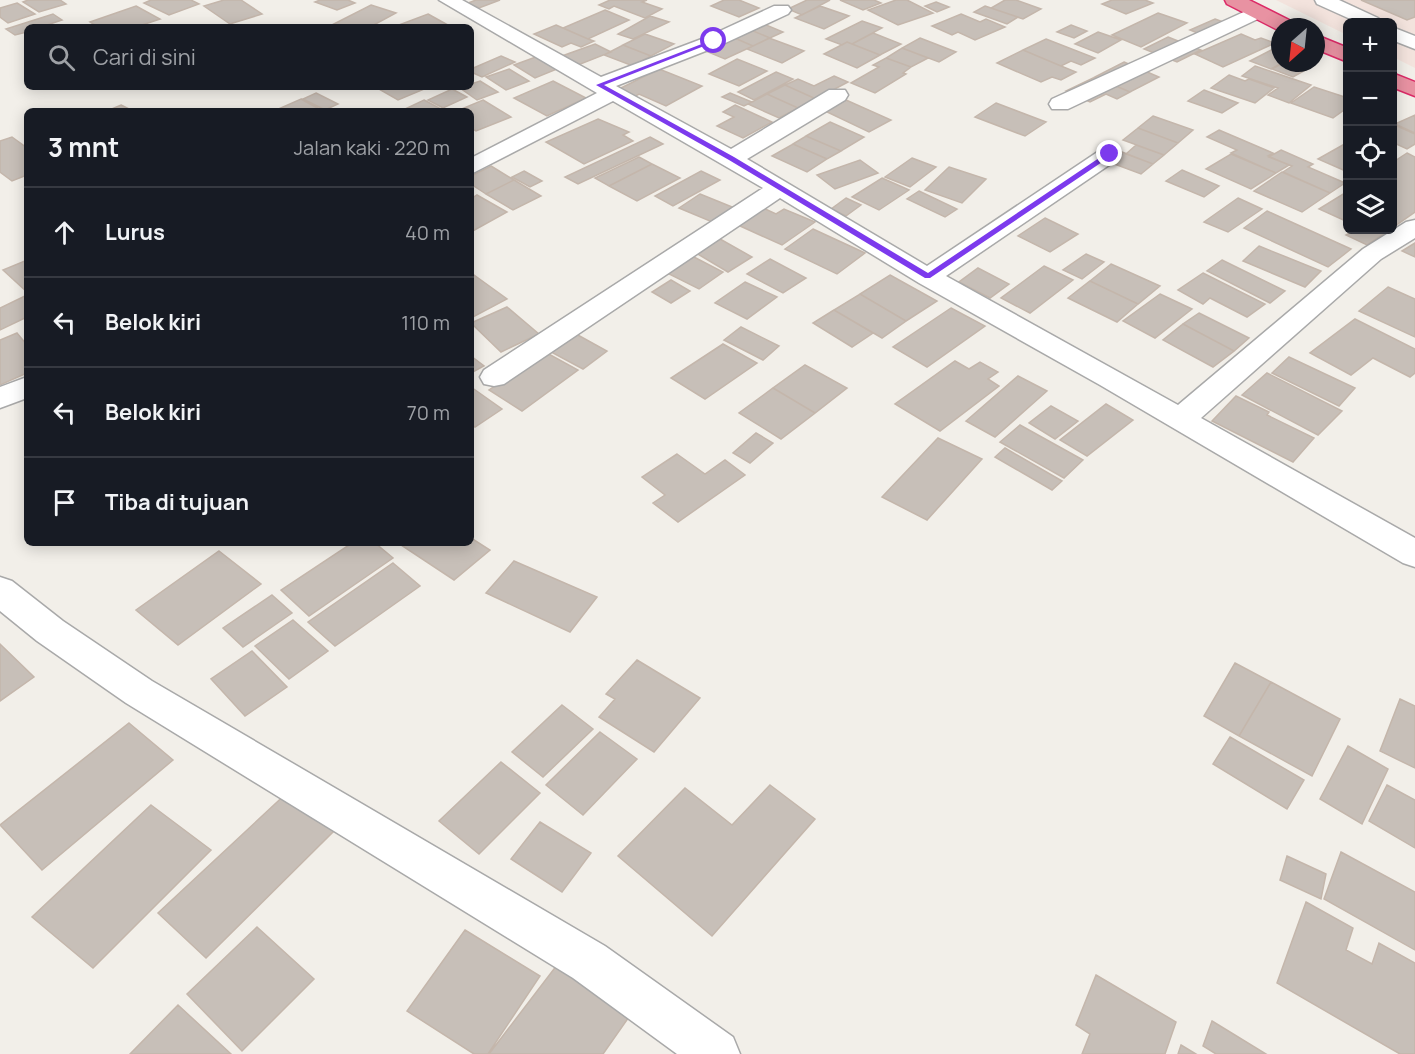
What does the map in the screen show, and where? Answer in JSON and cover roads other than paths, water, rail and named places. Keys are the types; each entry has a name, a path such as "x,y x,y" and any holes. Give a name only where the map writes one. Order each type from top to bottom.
{"highway":[{"path":"1234,0 1271,19"},
{"path":"1325,45 1343,54"},
{"path":"1397,81 1415,90"}],"street":[{"path":"448,0 731,159 928,277 1110,378 1415,554"},
{"path":"1324,0 1362,18"},
{"path":"474,165 606,89 781,10"},
{"path":"1060,104 1257,12"},
{"path":"1397,35 1415,44"},
{"path":"731,159 837,95"},
{"path":"928,277 1110,154"},
{"path":"494,377 778,189"},
{"path":"1180,420 1372,254 1415,227"},
{"path":"0,398 24,388"},
{"path":"2,597 139,692 589,962 716,1054"}]}
